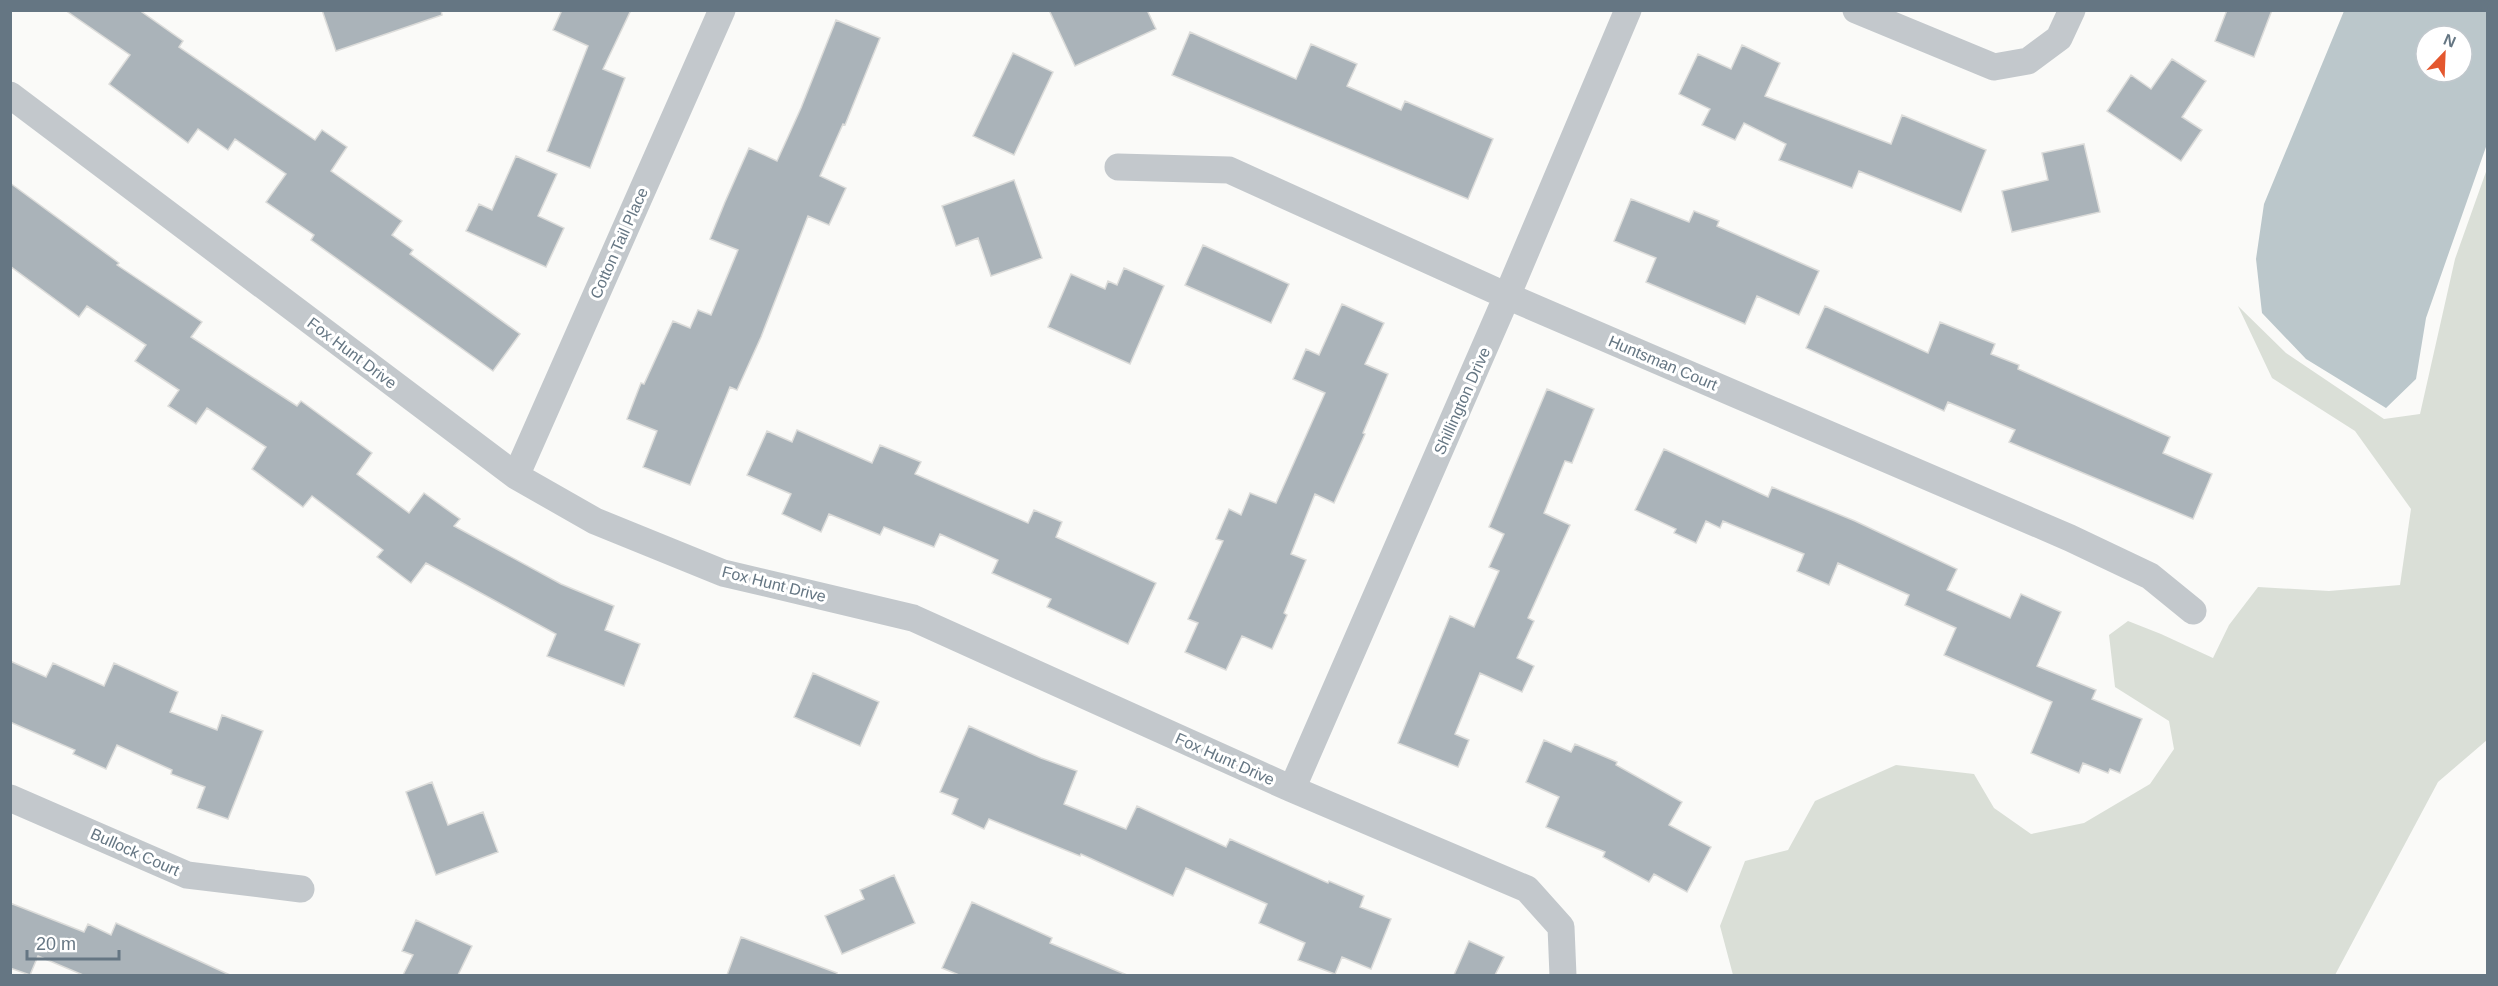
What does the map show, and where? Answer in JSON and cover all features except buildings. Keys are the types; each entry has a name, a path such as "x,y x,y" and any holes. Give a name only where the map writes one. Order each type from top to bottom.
{"street":[{"name":"Cotton Tail Place","path":"516,476 722,10"},
{"name":"Shillington Drive","path":"1292,789 1507,296 1628,10"},
{"path":"1856,10 1994,67 2028,61 2059,38 2072,10"},
{"name":"Fox Hunt Drive","path":"10,94 516,476 595,521 723,573 913,618 1292,789 1527,889 1561,927 1563,975"},
{"name":"Huntsman Court","path":"1118,167 1229,170 1507,296 2070,538 2150,576 2193,611"},
{"name":"Bullock Court","path":"10,798 187,875 301,889"}],"shaded area":[{"path":"2344,11 2487,11 2487,144 2426,318 2416,379 2386,408 2306,359 2262,313 2256,259 2264,204"},
{"path":"2487,169 2487,740 2438,782 2335,975 1733,975 1720,926 1745,861 1788,850 1815,801 1896,765 1974,774 1994,808 2031,834 2084,823 2150,784 2174,749 2169,721 2115,687 2109,635 2128,621 2213,658 2229,625 2258,587 2329,591 2400,585 2411,509 2355,431 2272,378 2238,306 2286,353 2384,419 2420,414 2455,259"}]}
